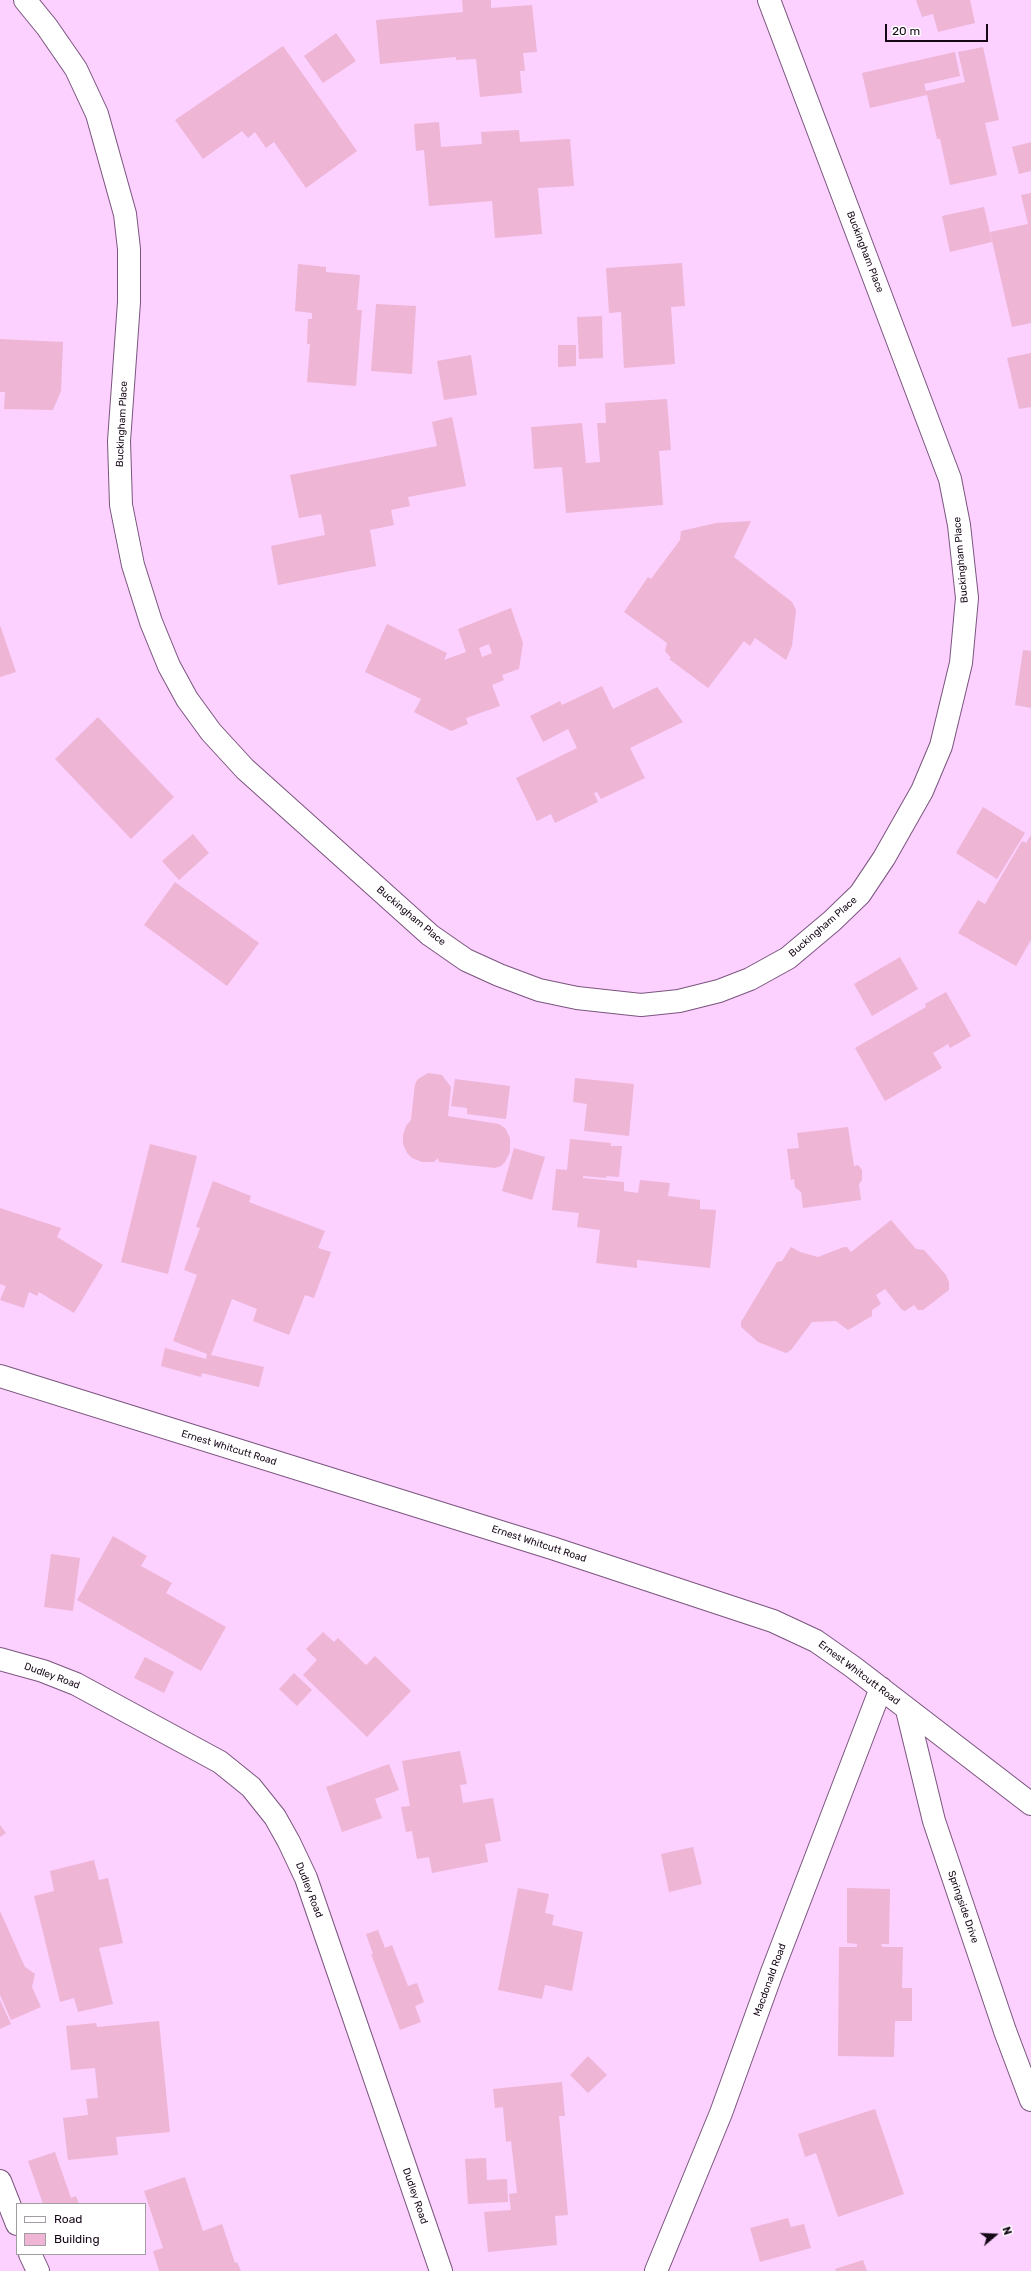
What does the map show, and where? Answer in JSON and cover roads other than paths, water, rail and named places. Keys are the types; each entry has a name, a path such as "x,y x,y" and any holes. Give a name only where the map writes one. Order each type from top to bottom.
{"street":[{"name":"Buckingham Place","path":"25,0 47,27 76,69 97,114 125,214 129,249 129,302 119,440 121,505 133,565 151,622 169,666 187,699 211,732 244,769 430,935 466,960 499,975 539,990 577,998 641,1005 679,1001 719,991 750,979 788,958 832,921 860,894 884,858 922,791 942,746 961,662 967,598 959,525 950,478 770,0"},
{"name":"Ernest Whitcutt Road","path":"0,1376 552,1548 773,1621 816,1641 881,1688 907,1710 1031,1804"},
{"name":"Dudley Road","path":"0,1659 43,1671 76,1684 220,1762 251,1787 275,1817 306,1878 441,2271"},
{"name":"Macdonald Road","path":"656,2271 721,2113 775,1965 881,1688"},
{"name":"Springside Drive","path":"907,1710 934,1821 1005,2032 1031,2100"},
{"path":"0,2181 16,2221"},
{"path":"30,2255 38,2271"}]}
